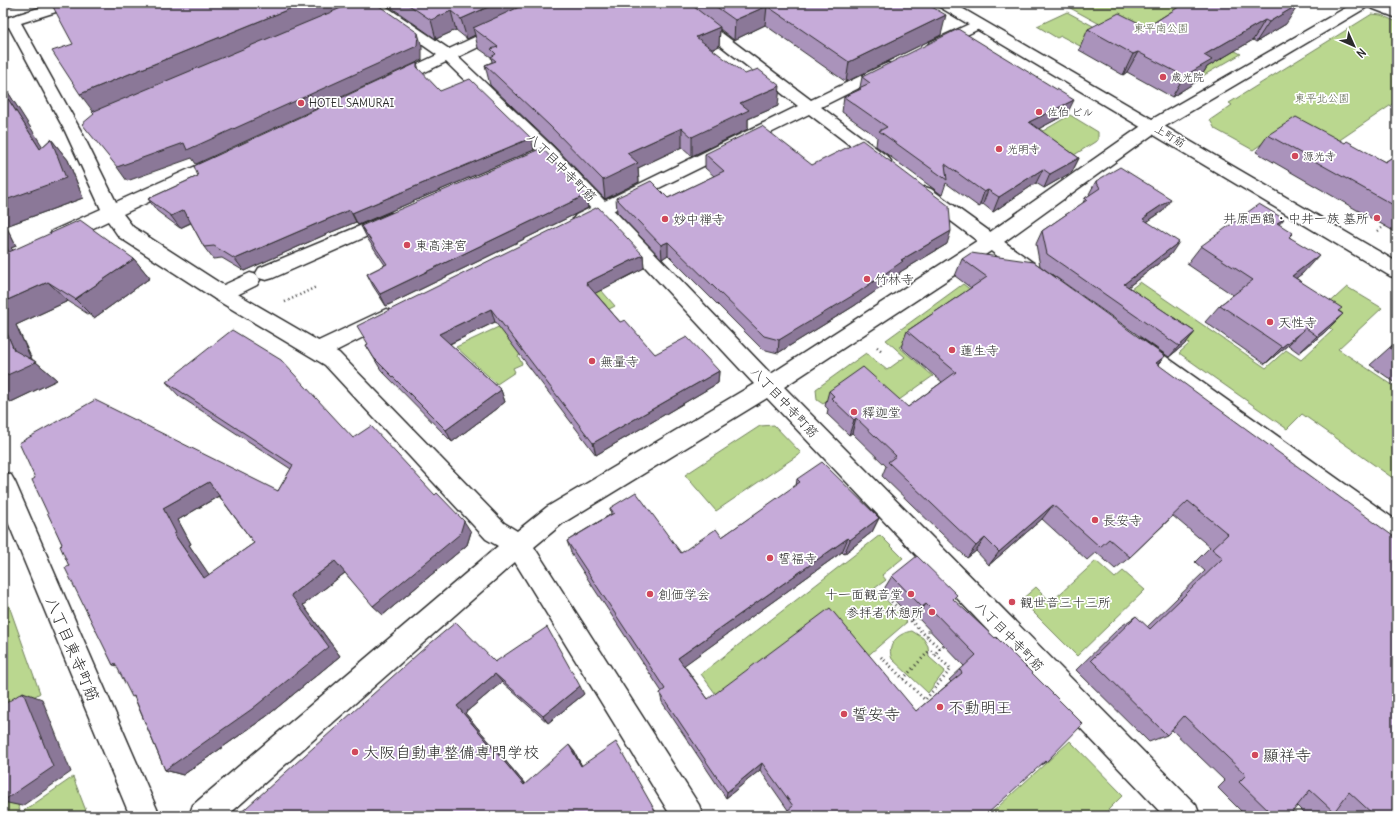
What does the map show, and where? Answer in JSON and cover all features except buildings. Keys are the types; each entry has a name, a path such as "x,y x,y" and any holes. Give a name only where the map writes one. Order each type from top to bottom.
{"street":[{"path":"70,3 8,23 81,128 112,212 126,232 222,294 332,359 495,531 518,544 688,816"},
{"path":"376,89 559,3"},
{"path":"673,3 990,242 1055,288"},
{"name":"上町筋","path":"943,3 1397,271"},
{"path":"204,816 518,544 555,515 769,386 990,242 1153,126 1364,3"},
{"path":"1371,3 1397,14"},
{"name":"八丁目中寺町筋","path":"370,5 448,56 539,154 603,209 769,386 1185,816"},
{"path":"923,51 978,24"},
{"path":"568,226 902,62"},
{"path":"46,241 241,152"},
{"path":"222,294 258,276 403,214"},
{"path":"319,350 404,308"},
{"path":"1119,335 1397,535"},
{"name":"八丁目東寺町筋","path":"3,482 145,816"}],"path":[{"path":"1378,231 1388,223"},
{"path":"293,298 316,287"},
{"path":"882,592 926,637 940,648"},
{"path":"926,637 930,624"},
{"path":"935,654 944,645"},
{"path":"881,657 903,679 925,700 951,669 930,650 903,679"}],"green space":[{"name":"東平南公園","path":"1061,3 1180,3 1207,16 1188,27 1241,54 1199,78"},
{"path":"1067,12 1106,33 1080,46 1061,36 1057,38 1037,26"},
{"name":"東平北公園","path":"1372,14 1381,15 1397,22 1397,101 1322,152 1281,130 1253,150 1215,129 1210,120 1232,105 1229,103"},
{"path":"1070,115 1098,132 1098,140 1063,162 1036,126 1043,131"},
{"path":"594,282 615,306 518,356 522,364 513,368 515,372 497,384 456,347"},
{"path":"1140,282 1266,368 1286,350 1301,360 1333,330 1313,318 1347,287 1382,308 1338,349 1397,388 1397,481 1302,414 1287,429 1179,353 1189,344 1149,315 1109,306"},
{"path":"963,284 1059,358 955,306 899,347 933,376 892,405 851,386 823,404 817,400 816,389 866,353 887,370 905,357 886,340"},
{"path":"774,425 801,453 716,511 685,475 760,426"},
{"path":"880,535 903,558 882,575 886,580 875,588 907,622 865,658 718,697 701,674"},
{"path":"1096,561 1115,578 1123,571 1145,590 1077,656 1021,600 1036,587 1051,602"},
{"path":"3,589 40,693 3,716"},
{"path":"912,631 923,638 928,646 929,657 945,671 928,693 892,659 891,649 894,640 902,634"},
{"path":"1070,741 1123,795 1102,816 988,816"},
{"path":"3,767 21,813 73,777 88,816 3,816"}],"place":[{"name":"歳光院","path":"1163,77"},
{"name":"HOTEL SAMURAI","path":"301,103"},
{"name":"佐伯 ビル","path":"1039,112"},
{"name":"光明寺","path":"999,149"},
{"name":"源光寺","path":"1295,156"},
{"name":"井原西鶴・中井一族 墓所","path":"1377,218"},
{"name":"妙中禅寺","path":"665,219"},
{"name":"東高津宮","path":"407,245"},
{"name":"竹林寺","path":"867,279"},
{"name":"天性寺","path":"1270,322"},
{"name":"蓮生寺","path":"952,350"},
{"name":"無量寺","path":"592,361"},
{"name":"釋迦堂","path":"854,412"},
{"name":"長安寺","path":"1095,520"},
{"name":"誓福寺","path":"770,558"},
{"name":"創価学会","path":"650,594"},
{"name":"十一面観音堂","path":"911,594"},
{"name":"観世音三十三所","path":"1012,602"},
{"name":"参拝者休憩所","path":"932,612"},
{"name":"不動明王","path":"940,707"},
{"name":"誓安寺","path":"844,714"},
{"name":"大阪自動車整備専門学校","path":"355,752"},
{"name":"顯祥寺","path":"1255,755"}]}
